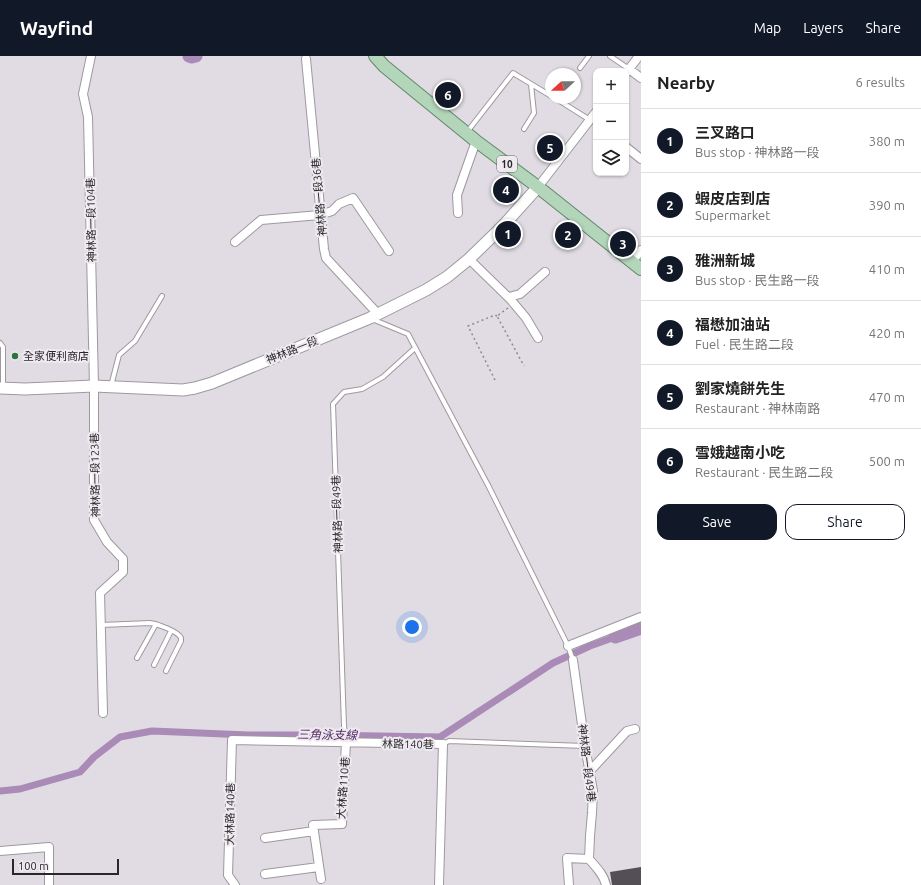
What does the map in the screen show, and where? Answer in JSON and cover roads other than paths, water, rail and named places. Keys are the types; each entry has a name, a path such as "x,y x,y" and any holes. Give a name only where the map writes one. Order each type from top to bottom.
{"main road":[{"name":"10","path":"376,56 384,66 476,141 636,265"}],"street":[{"name":"神林路一段104巷","path":"91,56 83,94 88,117 94,386"},
{"path":"629,68 639,56"},
{"name":"神林路一段36巷","path":"306,59 320,215 326,258 374,316"},
{"path":"629,72 641,78"},
{"path":"538,188 593,122"},
{"path":"458,213 457,195 476,141"},
{"path":"629,149 641,159"},
{"name":"神林路一段","path":"1,388 24,389 94,386 177,390 195,388 212,383 374,316 426,290 447,277 469,259 502,227 538,188"},
{"path":"235,242 261,220 320,215 332,211 339,204 353,198 389,251"},
{"path":"636,265 641,250"},
{"path":"469,259 509,297 526,318 538,338"},
{"path":"509,297 520,294 544,272"},
{"name":"神林路一段123巷","path":"94,386 94,520 107,542 123,559 123,572 100,593 103,713"},
{"path":"568,647 641,617"},
{"name":"神林路一段49巷","path":"573,660 593,791 589,859"},
{"path":"589,772 627,731 638,729"},
{"name":"林路140巷","path":"232,740 346,740 443,744 439,885"},
{"name":"大林路140巷","path":"232,740 228,875 235,885"},
{"name":"大林路110巷","path":"265,838 314,831 313,824 342,824 346,740"},
{"path":"314,831 321,879"},
{"path":"0,852 49,847 49,885"},
{"path":"569,885 567,858 589,859 605,879 606,885"},
{"path":"266,874 319,866"}],"lane":[{"path":"580,68 589,56"},
{"path":"610,56 624,68"},
{"path":"467,133 513,73 545,92"},
{"path":"524,129 534,113 531,84"},
{"path":"564,104 593,122"},
{"path":"111,387 119,355 135,341 162,296"},
{"path":"374,316 408,334 489,486 573,660"},
{"path":"0,343 3,347 1,388"},
{"name":"神林路一段49巷","path":"346,740 344,726 333,404 344,392 362,389 383,377 415,348"},
{"path":"100,625 150,623 156,624 178,634 181,641 166,671"},
{"path":"137,658 156,624"},
{"path":"154,665 171,631"},
{"path":"443,744 448,741 585,746"}],"waterway":[{"path":"189,56 196,56"},
{"name":"三角泳支線","path":"615,637 641,628"},
{"name":"三角泳支線","path":"0,791 20,789 80,772 94,757 120,737 152,731 248,735 440,737 553,663 590,646 615,637"}],"place":[{"name":"雪娥越南小吃","path":"448,95"},
{"name":"劉家燒餅先生","path":"550,148"},
{"name":"福懋加油站","path":"506,190"},
{"name":"三叉路口","path":"508,234"},
{"name":"蝦皮店到店","path":"568,235"},
{"name":"雅洲新城","path":"623,244"},
{"name":"全家便利商店","path":"15,356"}]}
